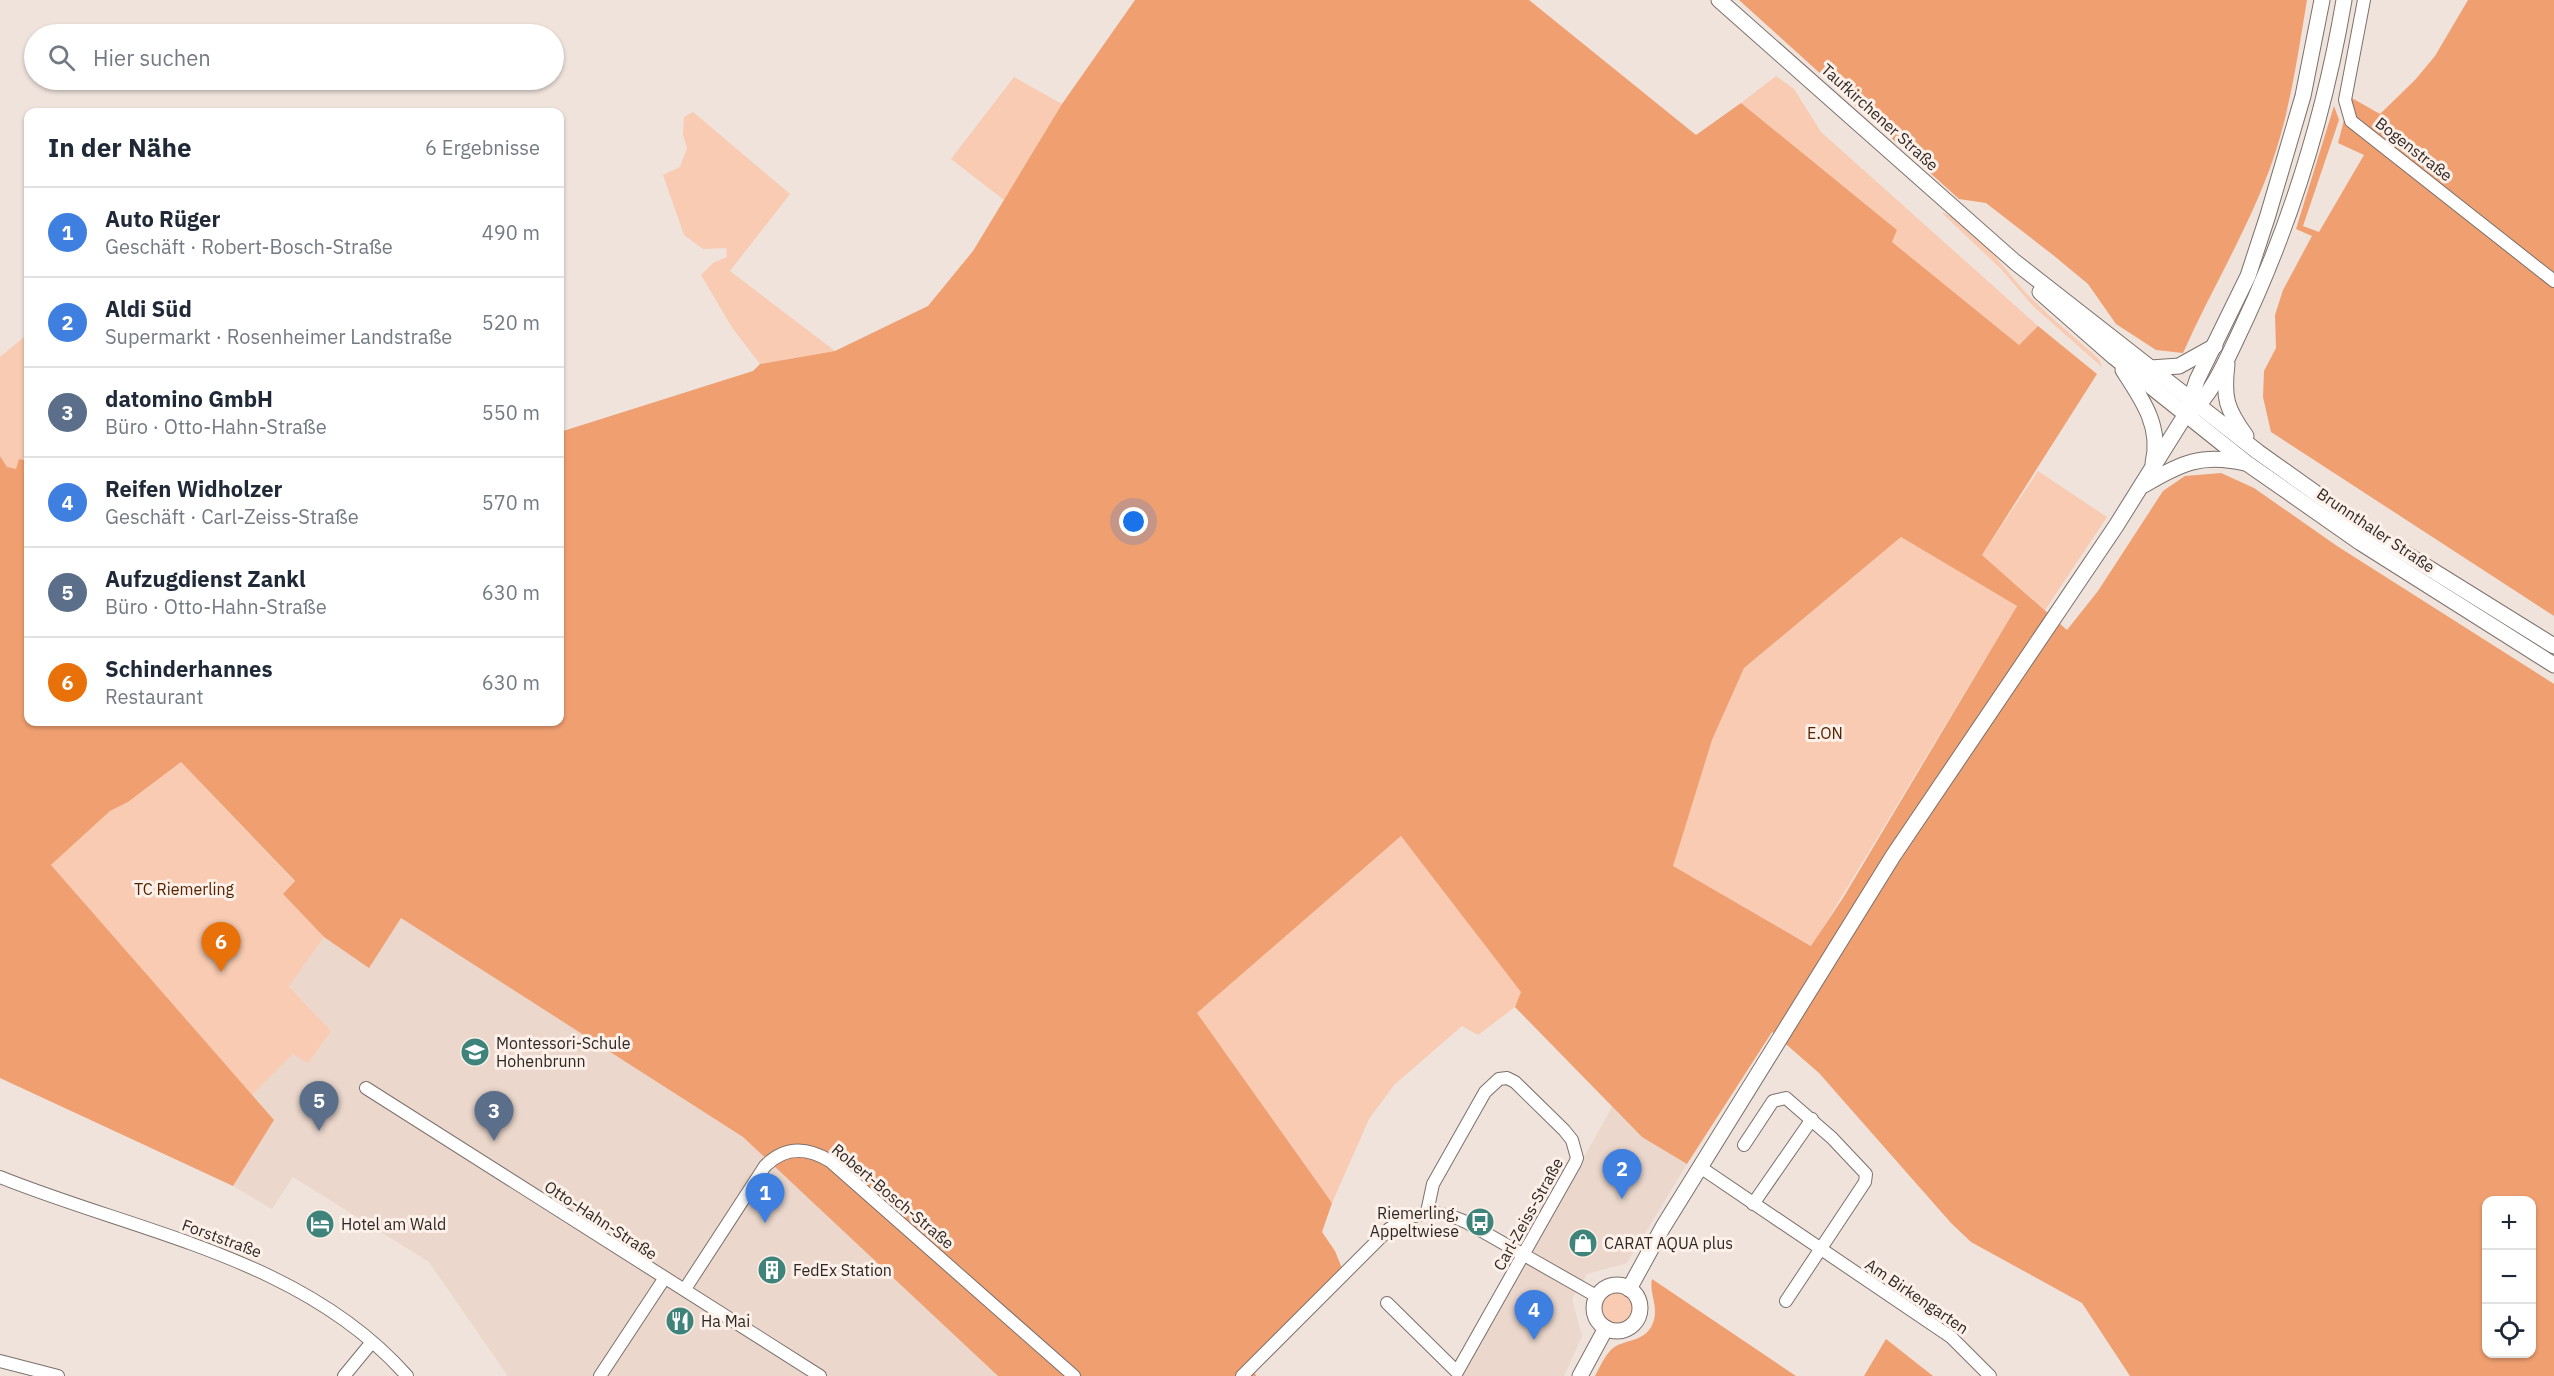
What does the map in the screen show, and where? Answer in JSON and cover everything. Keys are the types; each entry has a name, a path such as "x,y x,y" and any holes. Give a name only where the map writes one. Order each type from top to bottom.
{"main road":[{"name":"Taufkirchener Straße","path":"1719,0 2015,262 2194,402"},
{"path":"2194,402 2216,346 2248,276 2290,146 2303,96 2322,0"},
{"path":"1629,1288 1742,1097 1893,856 2151,471 2194,402 2228,355 2265,281 2298,192 2324,98 2344,0"},
{"name":"Taufkirchener Straße","path":"2015,262 2041,293 2114,357 2186,414"},
{"path":"2151,368 2179,366 2216,346"},
{"path":"2141,486 2172,468 2195,460 2253,458 2228,408 2224,392 2228,355"},
{"path":"2114,357 2141,398 2153,426 2156,451 2151,471"},
{"name":"Brunnthaler Straße","path":"2194,402 2253,458 2361,543 2554,665"},
{"name":"Brunnthaler Straße","path":"2186,414 2554,646"},
{"path":"1608,1287 1629,1288 1640,1302 1637,1320 1624,1330 1606,1328 1595,1314 1598,1297 1608,1287"},
{"path":"1580,1376 1606,1328"}],"street":[{"name":"Bogenstraße","path":"2364,0 2345,100 2350,120 2554,281"},
{"path":"2535,634 2554,634"},
{"name":"Carl-Zeiss-Straße","path":"1387,1303 1457,1372 1577,1158 1572,1140 1515,1082 1507,1078 1499,1079 1485,1092 1433,1184 1427,1212"},
{"name":"Otto-Hahn-Straße","path":"366,1089 820,1376"},
{"path":"1744,1144 1767,1108 1778,1098 1786,1098 1860,1164 1866,1174 1865,1182 1786,1301"},
{"path":"1753,1204 1812,1119"},
{"name":"Robert-Bosch-Straße","path":"685,1289 765,1166 782,1153 806,1150 830,1161 1074,1376"},
{"name":"Am Birkengarten","path":"1700,1167 1819,1250 1951,1337 1990,1376"},
{"name":"Forststraße","path":"0,1177 265,1272 323,1306 372,1342 407,1376"},
{"path":"1242,1376 1389,1229 1402,1220 1427,1212 1459,1219 1598,1297"},
{"path":"600,1376 664,1279"},
{"path":"344,1376 372,1342"},
{"path":"0,1360 58,1376"}],"shaded area":[{"path":"1135,0 1529,0 1696,135 1741,103 1897,230 1892,242 2019,345 2038,326 2097,374 1982,555 2067,630 2098,591 2163,491 2185,476 2221,473 2254,488 2337,546 2554,684 2554,1376 2130,1376 2082,1303 1971,1242 1951,1223 1819,1073 1772,1032 1687,1164 1642,1137 1515,1007 1521,992 1401,836 1197,1013 1332,1203 1322,1232 1335,1251 1343,1271 1251,1362 1256,1376 998,1376 743,1137 401,918 369,968 324,937 283,894 295,881 181,762 128,802 110,811 51,865 274,1120 233,1186 0,1078 0,456 7,467 16,469 19,459 24,460 24,726 564,726 564,431 753,371 760,364 835,351 928,306 973,251 1062,104","holes":["1901,537 2017,606 1843,898 1811,946 1673,866 1712,740 1744,668"]},
{"path":"1739,0 2307,0 2287,108 2269,171 2246,224 2183,353 2156,350 2116,324 2088,284 1986,203 1959,199"},
{"path":"2468,0 2554,0 2554,616 2271,432 2263,397 2264,371 2276,348 2275,315 2283,290 2312,236 2296,229 2334,106 2339,120 2303,226 2319,232 2364,155 2338,143 2350,97 2380,114 2415,80 2435,56"},
{"path":"401,918 743,1137 998,1376 508,1376 429,1262 293,1177 272,1209 233,1186 274,1120 251,1096 293,1054 331,1031 289,985 324,937 369,967"},
{"path":"1612,1107 1642,1137 1687,1164 1627,1263 1587,1274 1572,1299 1582,1336 1564,1376 1462,1376"},
{"path":"1652,1279 1796,1376 1595,1376 1613,1348 1642,1336 1651,1327 1655,1315"},
{"path":"1886,1339 1933,1376 1864,1376"}],"green space":[{"path":"1776,76 1794,89 1821,132 2038,326 2019,345 1892,242 1897,230 1741,103"},
{"path":"1014,77 1062,104 1004,200 951,159"},
{"path":"693,112 790,194 730,271 835,351 760,364 733,329 701,275 713,263 727,257 726,248 703,249 684,235 663,175 680,167 687,148 683,135 684,117"},
{"path":"1941,212 1954,218 1978,237 2030,297 2099,359 2102,367 2033,306 2001,269"},
{"path":"24,337 24,460 19,459 16,470 7,467 0,456 0,357"},
{"path":"2038,471 2107,517 2045,610 1982,555"},
{"name":"E.ON","path":"1901,537 2017,606 1812,946 1672,866 1712,740 1744,668"},
{"name":"TC Riemerling","path":"181,762 295,882 283,894 324,937 289,986 331,1031 308,1063 293,1054 251,1096 51,865 110,811 128,802"},
{"path":"1401,836 1522,992 1515,1007 1478,1035 1462,1026 1394,1085 1369,1119 1332,1203 1197,1013"},
{"path":"1618,1291 1630,1296 1635,1308 1630,1320 1618,1325 1606,1320 1601,1308 1606,1296"}],"place":[{"name":"Schinderhannes","path":"221,972"},
{"name":"Montessori-Schule Hohenbrunn","path":"475,1052"},
{"name":"Aufzugdienst Zankl","path":"319,1131"},
{"name":"datomino GmbH","path":"494,1141"},
{"name":"Aldi Süd","path":"1622,1199"},
{"name":"Riemerling, Appeltwiese","path":"1480,1222"},
{"name":"Auto Rüger","path":"765,1223"},
{"name":"Hotel am Wald","path":"320,1224"},
{"name":"CARAT AQUA plus","path":"1583,1243"},
{"name":"FedEx Station","path":"772,1270"},
{"name":"Ha Mai","path":"680,1321"},
{"name":"Reifen Widholzer","path":"1534,1340"}]}
